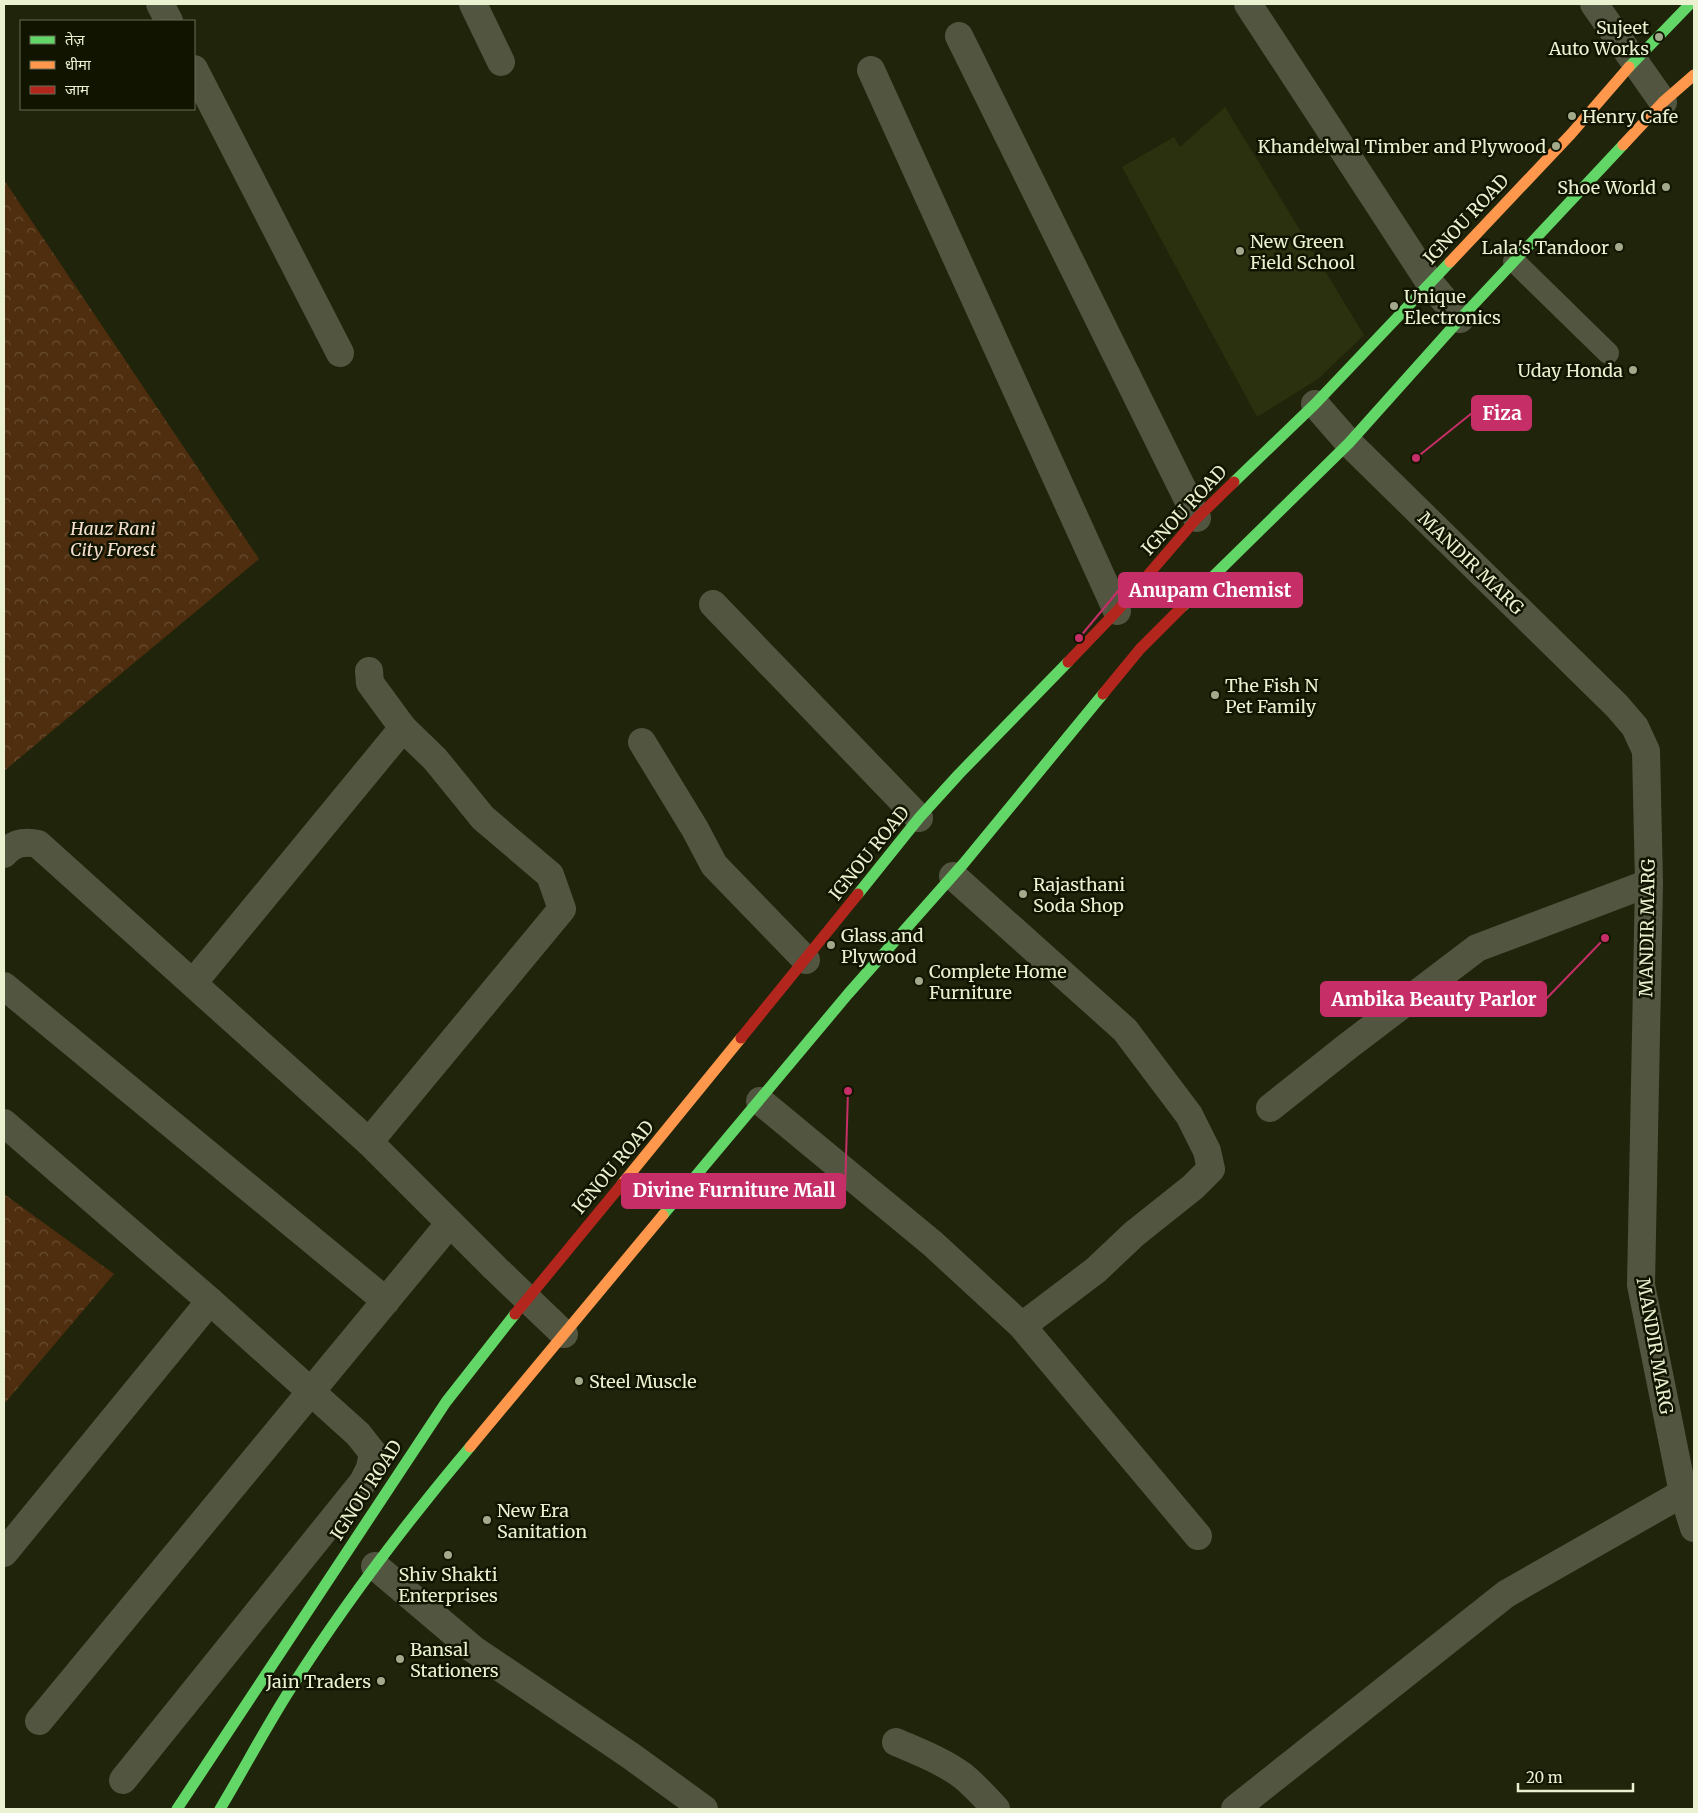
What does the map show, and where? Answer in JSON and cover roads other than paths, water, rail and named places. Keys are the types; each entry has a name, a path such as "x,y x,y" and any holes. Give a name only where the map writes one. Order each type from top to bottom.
{"street":[{"path":"160,4 168,20"},
{"path":"473,4 501,62"},
{"path":"1248,4 1430,283 1460,319"},
{"path":"1594,4 1663,102"},
{"name":"IGNOU ROAD","path":"177,1809 446,1402 526,1299 806,960 919,818 959,774 1117,611 1197,518 1315,404 1571,134 1634,61 1690,4"},
{"path":"959,36 1197,518"},
{"path":"871,70 1117,611"},
{"path":"195,71 340,353"},
{"path":"227,1805 291,1688 375,1566 426,1499 848,994 953,876 1140,649 1349,443 1460,319 1663,102 1694,75"},
{"name":"MANDIR MARG","path":"1315,404 1349,443 1610,699 1635,727 1646,751 1649,883 1641,1285 1683,1493 1694,1528"},
{"path":"712,604 919,818"},
{"path":"369,671 370,683 403,728 436,759 483,818 550,875 562,909 369,1142"},
{"path":"192,983 403,728"},
{"path":"642,742 695,829 714,865 806,960"},
{"path":"4,854 17,844 27,842 38,844 369,1142 526,1299 564,1334"},
{"path":"953,876 1125,1030 1189,1115 1208,1151 1211,1169 1193,1187 1134,1234 1096,1270 1022,1326"},
{"path":"1270,1108 1477,948 1649,883"},
{"path":"4,986 386,1301"},
{"path":"760,1100 933,1244 1022,1326 1198,1536"},
{"path":"4,1123 210,1301 358,1434 373,1453 370,1468 363,1482 122,1780"},
{"path":"39,1721 450,1223"},
{"path":"4,1553 210,1301"},
{"path":"1235,1809 1506,1594 1683,1493"},
{"path":"375,1566 473,1648 631,1756 704,1809"},
{"path":"896,1742 941,1762 963,1776 996,1809"}],"lane":[{"path":"1514,261 1608,354"}],"place":[{"name":"Sujeet Auto Works","path":"1659,37"},
{"name":"Henry Cafe","path":"1572,116"},
{"name":"Khandelwal Timber and Plywood","path":"1556,146"},
{"name":"Shoe World","path":"1666,187"},
{"name":"Lala's Tandoor","path":"1619,247"},
{"name":"New Green Field School","path":"1240,251"},
{"name":"Unique Electronics","path":"1394,306"},
{"name":"Uday Honda","path":"1633,370"},
{"name":"Fiza","path":"1416,458"},
{"name":"Anupam Chemist","path":"1079,638"},
{"name":"The Fish N Pet Family","path":"1215,695"},
{"name":"Rajasthani Soda Shop","path":"1023,894"},
{"name":"Ambika Beauty Parlor","path":"1605,938"},
{"name":"Glass and Plywood","path":"831,945"},
{"name":"Complete Home Furniture","path":"919,981"},
{"name":"Divine Furniture Mall","path":"848,1091"},
{"name":"Steel Muscle","path":"579,1381"},
{"name":"New Era Sanitation","path":"487,1520"},
{"name":"Shiv Shakti Enterprises","path":"448,1555"},
{"name":"Bansal Stationers","path":"400,1659"},
{"name":"Jain Traders","path":"381,1681"}],"park label":[{"name":"Hauz Rani City Forest","path":"113,538"}]}
